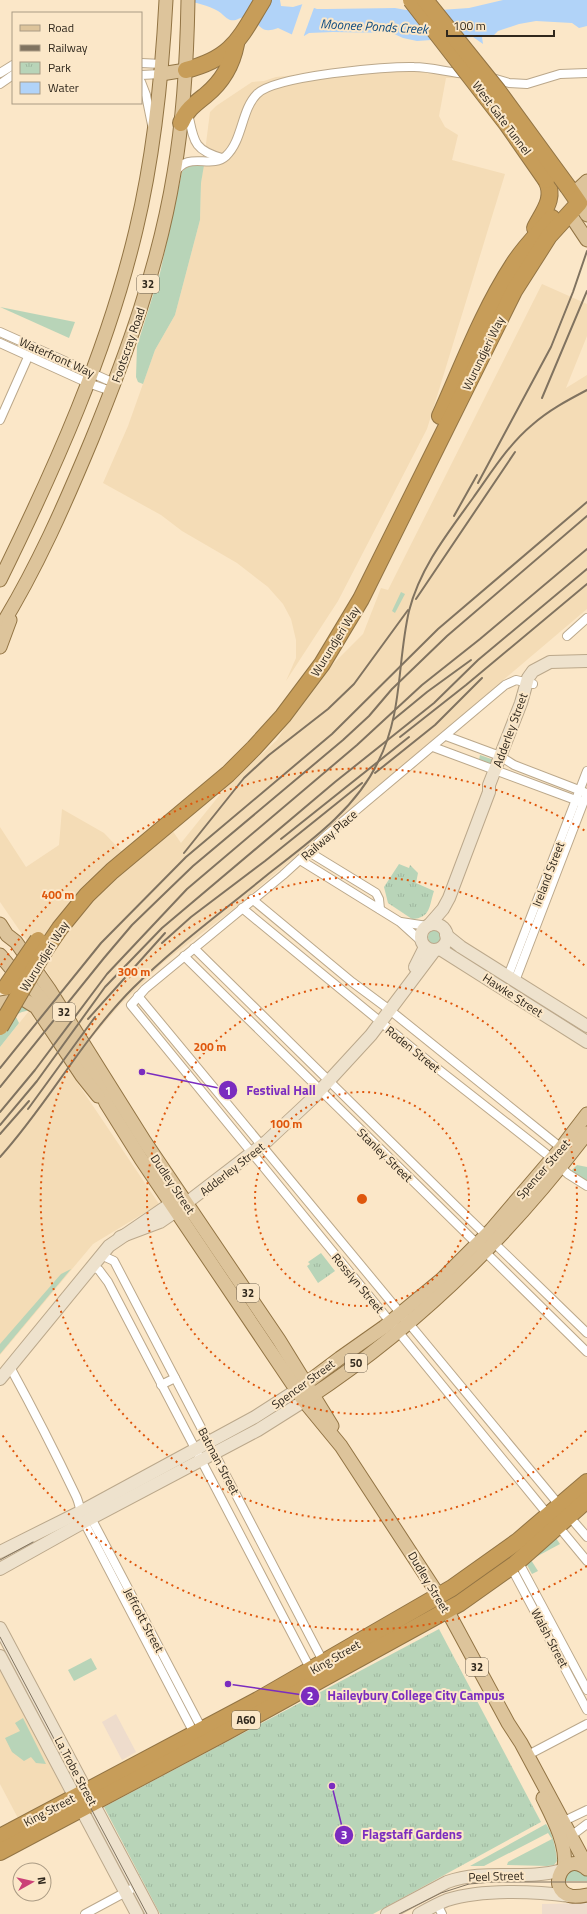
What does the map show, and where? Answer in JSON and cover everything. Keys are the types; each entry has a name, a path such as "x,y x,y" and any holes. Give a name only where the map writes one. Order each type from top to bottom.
{"highway":[{"path":"184,117 222,78 232,61 236,44 263,0"},
{"name":"West Gate Tunnel","path":"411,0 507,124 546,180 576,204"},
{"name":"West Gate Tunnel","path":"425,0 498,91 576,204"},
{"path":"186,70 212,62 236,44"},
{"path":"521,253 550,198 550,189 546,180"},
{"name":"Wurundjeri Way","path":"0,1001 52,920 81,887 220,768 268,718 313,659 363,575 430,438 493,301 521,253 576,204"},
{"name":"Wurundjeri Way","path":"0,1027 49,945 87,895 117,866 239,764 283,716 322,664 361,599 514,291 546,242 576,204"},
{"name":"King Street","path":"0,1852 83,1800 320,1672 446,1610 486,1586 515,1564 563,1518 587,1482"},
{"name":"King Street","path":"320,1672 506,1551 563,1518 587,1500"},
{"name":"Dudley Street","path":"439,1596 446,1610"},
{"name":"King Street","path":"0,1837 83,1800"}],"main road":[{"name":"Footscray Road","path":"0,580 64,440 90,378 116,303 136,229 154,135 162,69 166,0"},
{"name":"Footscray Road","path":"0,628 16,601 72,488 113,387 150,277 174,173 184,117 188,37 188,0"},
{"path":"162,69 186,70"},
{"name":"Wurundjeri Way","path":"576,204 587,181"},
{"name":"West Gate Tunnel","path":"576,204 587,240"},
{"name":"Footscray Road","path":"0,647 16,601"},
{"path":"4,930 15,965 15,973"},
{"name":"Dudley Street","path":"4,930 16,942 90,1052 145,1142 179,1204"},
{"name":"Dudley Street","path":"0,955 15,973 40,997 80,1054 95,1079 106,1103 179,1204 342,1446 439,1596"},
{"name":"Wurundjeri Way","path":"0,1001 11,988 15,973"},
{"path":"0,982 15,973 25,973 41,978"},
{"path":"0,1001 15,999 29,1001 36,1007 91,1088 106,1103"},
{"name":"Spencer Street","path":"305,1392 348,1369 445,1283 486,1244 556,1163 587,1114"},
{"name":"Spencer Street","path":"565,1151 587,1133"},
{"name":"Spencer Street","path":"305,1392 340,1358 394,1328"},
{"path":"340,1358 348,1369"},
{"name":"Dudley Street","path":"446,1610 508,1723 528,1755 587,1867"},
{"name":"Dudley Street","path":"508,1723 509,1734 550,1815 563,1854 563,1869"},
{"path":"563,1854 567,1846 562,1828 564,1821"},
{"name":"32","path":"581,1895 562,1891 559,1884 559,1878 563,1869 573,1864 580,1864 587,1867"}],"street":[{"path":"142,63 162,69"},
{"path":"0,73 12,67"},
{"path":"174,173 181,165 189,161 212,161 223,158 231,149 248,110 257,94 266,88 283,83 366,70 414,67 477,74 509,83 519,84 534,82 560,74 587,74"},
{"path":"142,75 162,69"},
{"path":"0,84 12,76"},
{"path":"142,85 146,95 154,135"},
{"path":"184,117 198,146 203,152 223,158"},
{"name":"Waterfront Way","path":"0,332 90,378 113,387"},
{"name":"Waterfront Way","path":"0,344 28,357 113,387"},
{"path":"0,420 28,357"},
{"path":"567,636 587,618"},
{"path":"534,678 543,664 554,661 587,661"},
{"path":"534,678 553,669 587,669"},
{"name":"Adderley Street","path":"428,926 444,909 489,792 494,786 502,757 534,678"},
{"name":"Railway Place","path":"131,1004 138,996 184,956 310,852 328,834 509,682 534,678"},
{"path":"446,736 502,757 514,765 585,792"},
{"path":"433,747 582,802"},
{"name":"Ireland Street","path":"512,978 582,802 585,792 587,771"},
{"path":"310,852 374,892 378,897 380,909"},
{"name":"Hawke Street","path":"300,860 400,922 430,947 583,1032"},
{"name":"Roden Street","path":"252,899 352,982 389,1009 565,1151"},
{"name":"Roden Street","path":"242,908 379,1021 556,1163 587,1186"},
{"name":"Adderley Street","path":"444,909 444,931"},
{"name":"Hawke Street","path":"400,922 428,926"},
{"path":"436,924 444,931 445,943 430,947 422,931 428,926 436,924"},
{"name":"Hawke Street","path":"444,931 462,947 512,978 583,1032"},
{"name":"Adderley Street","path":"0,1379 111,1243 120,1237 160,1222 179,1204 260,1143 328,1079 351,1050 379,1021 413,978 430,947"},
{"name":"Stanley Street","path":"194,948 328,1079 587,1352"},
{"name":"Stanley Street","path":"184,956 318,1089 486,1244 587,1333"},
{"path":"508,991 512,978"},
{"name":"Rosslyn Street","path":"138,996 405,1319 563,1518 587,1561"},
{"name":"Rosslyn Street","path":"131,1004 394,1328 563,1518 587,1537"},
{"path":"539,1149 548,1137"},
{"name":"Batman Street","path":"101,1255 114,1261 245,1510 304,1624 320,1672"},
{"name":"Batman Street","path":"92,1266 99,1270 106,1278 161,1385 196,1448 290,1631 320,1672"},
{"name":"Jeffcott Street","path":"10,1367 201,1737"},
{"path":"161,1385 175,1378"},
{"name":"Spencer Street","path":"0,1569 84,1512 168,1463 263,1412 305,1392"},
{"name":"Spencer Street","path":"0,1552 84,1512 174,1475 270,1423 305,1392"},
{"path":"176,1413 190,1406"},
{"path":"263,1412 270,1423"},
{"path":"188,1434 201,1427"},
{"path":"168,1463 174,1475"},
{"path":"232,1518 245,1510"},
{"path":"563,1518 587,1526"},
{"path":"247,1547 260,1540"},
{"name":"Walsh Street","path":"515,1564 587,1710"},
{"path":"265,1582 278,1575"},
{"name":"Walsh Street","path":"531,1595 587,1690"},
{"path":"290,1631 304,1624"},
{"name":"La Trobe Street","path":"0,1628 136,1914"},
{"name":"La Trobe Street","path":"0,1656 83,1800 137,1886 152,1914"},
{"path":"528,1755 587,1724"},
{"path":"564,1821 587,1810"},
{"path":"573,1838 575,1833 587,1824"},
{"name":"Peel Street","path":"387,1914 449,1881 463,1877 484,1875 538,1875 563,1869"},
{"path":"85,1914 137,1886"},
{"path":"432,1891 440,1909"},
{"name":"Peel Street","path":"420,1914 440,1909 458,1898 485,1894 546,1893 581,1895"}],"shaded area":[{"path":"364,68 460,73 460,78 446,78 439,116 445,127 458,135 452,160 505,174 427,429 338,601 286,681 296,658 296,640 291,619 283,604 268,587 237,563 182,531 161,515 103,483 128,426 155,350 175,315 200,220 201,183 210,112 216,106 252,82 264,81 276,77"},
{"path":"542,284 587,304 587,336 566,388 587,375 587,609 231,911 164,962 119,1006 89,1041 42,963 0,902 0,827 26,867 59,845 62,809 104,833 130,860 172,830 181,843 226,787 277,740 291,717 323,674 363,634 381,588 388,590"},
{"path":"29,1011 159,1204 93,1244 0,1355 0,1047"},
{"path":"0,1670 66,1795 19,1820 0,1784"},
{"path":"116,1714 136,1752 122,1760 102,1722"},
{"path":"587,1903 587,1914 542,1914 542,1904"}],"green space":[{"path":"194,164 204,165 201,183 200,220 175,315 155,350 143,384 138,382 136,377 137,346 160,273 182,172 185,168"},
{"path":"0,307 75,322 69,338"},
{"path":"401,592 405,594 395,613 392,611"},
{"path":"480,755 494,760 492,765 479,760"},
{"path":"399,864 409,868 410,865 418,873 416,883 434,891 430,906 426,914 423,916 412,919 388,903 384,887"},
{"path":"432,930 438,930 442,934 442,940 438,944 432,944 428,940 428,934"},
{"path":"18,1005 30,1010 15,1015 19,1023 0,1047 0,1015"},
{"path":"577,1165 587,1167 587,1183 571,1171"},
{"path":"321,1253 335,1271 318,1283 307,1266 310,1264 308,1262"},
{"path":"71,1269 0,1354 0,1344 61,1274"},
{"path":"556,1538 560,1544 534,1558"},
{"path":"531,1560 538,1571 532,1574 527,1565"},
{"path":"439,1629 541,1822 373,1914 160,1914 104,1807"},
{"path":"91,1658 97,1669 74,1681 68,1670"},
{"path":"23,1718 46,1764 36,1763 31,1757 24,1761 12,1752 5,1738 20,1731 15,1723"},
{"path":"546,1824 551,1832 555,1847 557,1861 554,1865 507,1865 508,1862 552,1839 548,1833 484,1866 470,1866"},
{"path":"576,1869 587,1875 587,1881 564,1881 566,1874"}],"water":[{"name":"Moonee Ponds Creek","path":"185,0 280,0 281,6 293,7 303,4 317,9 395,8 406,10 440,10 469,8 503,0 587,0 587,26 579,28 572,23 536,21 519,24 498,31 493,36 482,37 483,44 473,37 417,41 403,38 392,33 333,32 309,33 304,36 293,35 278,28 267,30 261,28 253,20 246,17 230,20 214,9 202,4"}],"pier":[{"path":"303,2 315,5 303,38 291,37"}],"tram line":[{"path":"0,1560 33,1542"},
{"path":"0,1637 147,1914"},
{"path":"399,1914 441,1893 469,1884 492,1882 587,1882"}],"railway":[{"path":"478,483 551,347 573,292 587,251"},
{"path":"542,398 587,291"},
{"path":"0,1157 34,1115 97,1028 133,988 182,944 314,838 344,810 357,795 378,762 392,725 409,611 414,595 427,566 454,525 515,441 545,415 587,390"},
{"path":"416,599 515,452"},
{"path":"454,516 477,475"},
{"path":"0,1068 101,943 186,857 332,734 438,629 587,502"},
{"path":"0,1087 132,925 193,866 343,740 369,716 392,689 447,636 587,516"},
{"path":"0,1112 35,1070 107,974 187,889 357,745 422,685 480,639 587,549"},
{"path":"0,1125 37,1081 105,987 162,928 335,782 434,703 478,660 587,569"},
{"path":"400,737 466,685 587,584"},
{"path":"184,853 244,778 269,755 328,709 354,684 408,610"},
{"path":"393,720 427,692 471,660"},
{"path":"375,773 435,725 482,678"},
{"path":"281,839 409,737"},
{"path":"162,943 191,917 265,861 362,783"},
{"path":"88,1019 165,933"},
{"path":"28,1109 95,1017"},
{"path":"0,1134 29,1101"}],"place":[{"name":"Festival Hall","path":"142,1072"},
{"name":"Haileybury College City Campus","path":"228,1684"},
{"name":"Flagstaff Gardens","path":"332,1786"}]}
